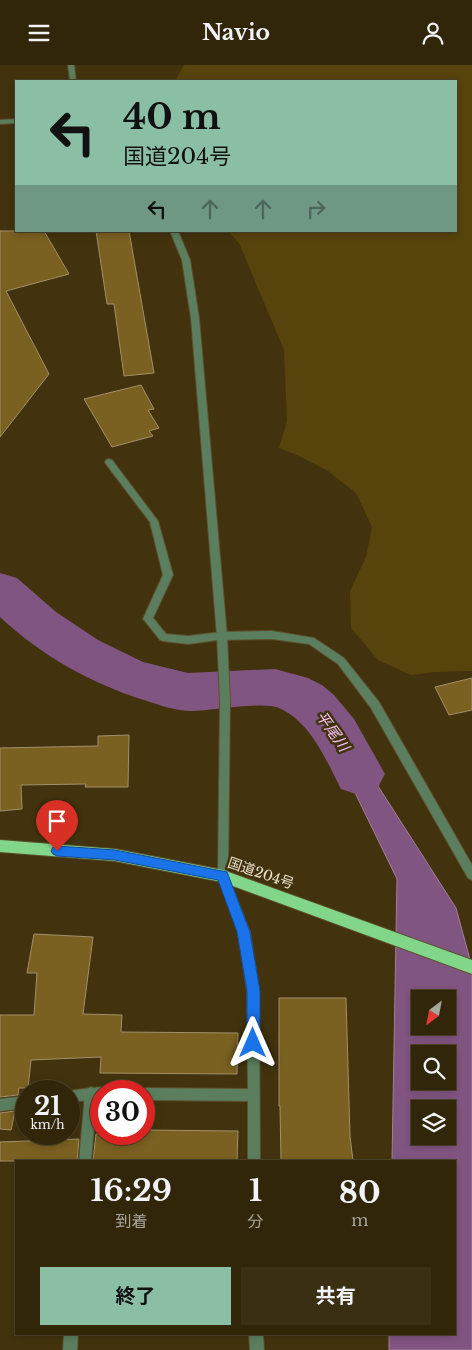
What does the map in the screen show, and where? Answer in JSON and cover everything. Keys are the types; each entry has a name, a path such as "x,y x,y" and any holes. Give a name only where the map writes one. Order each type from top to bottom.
{"highway":[{"name":"国道204号","path":"0,846 115,855 223,876 472,967"}],"street":[{"path":"71,65 73,80"},
{"path":"0,123 15,121"},
{"path":"174,232 186,260 195,318 222,636 225,701 223,876 244,932 253,991 254,1160"},
{"path":"109,462 154,521 168,575 148,619 163,637 188,640 222,636 272,635 311,641 341,661 375,705 472,875"},
{"path":"155,1094 254,1095"},
{"path":"0,1105 15,1103"},
{"path":"85,1160 90,1130"},
{"path":"70,1350 71,1335"},
{"path":"256,1335 257,1350"}],"shaded area":[{"path":"184,65 472,65 472,671 411,675 378,660 351,628 350,591 366,557 372,527 356,493 328,471 279,448 287,421 284,350 239,243 229,232 457,232 457,80 176,80"}],"water":[{"path":"326,716 355,750 456,908 472,967 472,1350 389,1350 389,1335 456,1335 456,1160 392,1160 397,879 324,729 322,717"}],"building":[{"path":"0,231 45,232 69,274 6,291 49,374 0,437"},
{"path":"96,232 129,232 154,373 124,376 114,304 107,304"},
{"path":"141,385 154,409 148,410 159,428 149,431 153,436 112,447 84,399"},
{"path":"472,678 472,710 449,715 435,687"},
{"path":"129,735 128,787 85,787 86,784 21,785 22,809 0,811 0,748 98,746 98,736"},
{"path":"34,934 93,937 83,1014 122,1015 121,1032 238,1033 237,1074 100,1073 101,1057 31,1060 29,1080 15,1080 15,1095 0,1097 0,1015 34,1015 37,973 27,973"},
{"path":"279,998 346,998 350,1136 353,1160 281,1160"},
{"path":"15,1111 11,1130 0,1129 0,1113"},
{"path":"155,1130 238,1131 237,1160 93,1160 95,1145 155,1145"},
{"path":"15,1141 15,1145 78,1145 77,1160 0,1161 0,1142"}],"waterway":[{"name":"平尾川","path":"0,590 39,624 60,639 81,653 126,675 182,691 275,688 291,692 316,708 327,720 359,774"}],"route":[{"path":"57,851 115,855 223,876 244,932 253,991 253,1043"}]}
